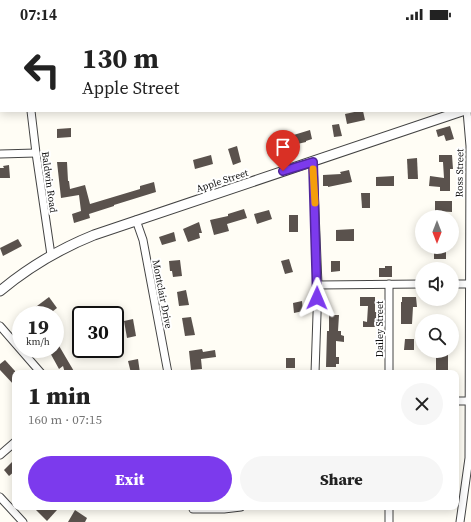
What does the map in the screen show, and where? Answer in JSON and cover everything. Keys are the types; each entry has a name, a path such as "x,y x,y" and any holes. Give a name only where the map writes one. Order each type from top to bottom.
{"street":[{"name":"Baldwin Road","path":"31,112 51,254"},
{"name":"Apple Street","path":"0,291 20,275 51,254 94,235 459,112"},
{"name":"Ross Street","path":"460,522 469,458 470,402 470,146 467,112"},
{"path":"0,154 36,153"},
{"path":"313,162 318,285 315,370"},
{"name":"Montclair Drive","path":"136,220 143,240 167,370"},
{"name":"Dailey Street","path":"389,284 389,370"},
{"path":"318,285 415,284"},
{"path":"459,284 469,284"},
{"path":"0,326 38,370"},
{"path":"459,401 470,402"},
{"path":"0,455 12,445"},
{"path":"0,497 23,522"},
{"path":"389,510 389,522"}],"building":[{"path":"363,112 365,120 347,124 345,114"},
{"path":"339,124 342,136 334,137 332,125"},
{"path":"450,126 454,139 446,141 444,135 438,137 436,130"},
{"path":"71,128 71,137 57,138 57,129"},
{"path":"310,130 312,139 306,142 280,148 278,134 286,133 287,137"},
{"path":"237,146 241,162 233,165 228,149"},
{"path":"211,155 213,164 195,169 193,160"},
{"path":"439,155 452,155 453,169 450,169 450,191 440,191 440,187 429,186 430,176 444,178 443,162 439,162"},
{"path":"417,158 418,179 408,179 407,159"},
{"path":"57,162 67,162 70,189 85,185 90,204 140,189 140,186 154,182 156,192 89,214 90,218 74,223 72,214 81,211 79,195 61,198"},
{"path":"9,165 10,178 0,178 0,168 4,168 3,166"},
{"path":"349,170 352,182 328,187 323,186 323,175 341,174 340,172"},
{"path":"394,176 394,186 376,186 376,177"},
{"path":"361,193 370,193 370,208 362,208"},
{"path":"435,201 452,201 452,210 435,210"},
{"path":"244,209 247,218 227,224 229,231 214,235 210,220 228,216 228,214"},
{"path":"269,210 272,219 257,224 254,214"},
{"path":"289,215 298,215 298,232 289,232"},
{"path":"199,222 202,233 199,233 200,238 188,242 183,229"},
{"path":"354,229 354,241 336,241 336,230"},
{"path":"174,232 176,241 162,245 159,237"},
{"path":"18,239 22,246 3,256 0,248"},
{"path":"434,254 446,254 446,259 434,259"},
{"path":"289,259 293,272 285,274 281,261"},
{"path":"180,260 182,276 173,277 172,271 170,271 169,261"},
{"path":"331,261 340,261 340,271 331,272"},
{"path":"385,266 392,266 392,277 379,277 379,268 385,268"},
{"path":"186,290 189,305 179,306 177,292"},
{"path":"49,297 56,306 37,306"},
{"path":"360,297 375,297 375,312 379,312 378,327 363,327 363,321 367,322 368,306 360,306"},
{"path":"402,297 415,297 415,306 417,307 413,307 412,324 401,324"},
{"path":"302,301 303,311 294,313 293,303"},
{"path":"329,315 339,315 338,331 341,331 341,335 344,336 344,342 336,341 336,357 339,357 339,364 336,364 336,367 326,367"},
{"path":"191,317 195,335 185,336 182,318"},
{"path":"133,319 136,336 127,338 124,321"},
{"path":"405,339 414,339 414,350 404,350"},
{"path":"202,349 203,352 215,350 216,357 201,359 202,369 191,370 189,351"},
{"path":"64,354 73,370 64,370 63,366 59,369 53,358 64,358"},
{"path":"286,358 295,358 295,368 286,368"},
{"path":"436,358 448,358 448,370 436,370"},
{"path":"138,359 140,370 130,370 128,361"},
{"path":"5,360 14,370 12,370 12,383 0,370 0,364"},
{"path":"12,462 12,474 9,476 4,470"},
{"path":"36,510 57,510 47,521"},
{"path":"75,510 87,518 85,522 68,522"}],"slow traffic":[{"path":"313,169 315,203"}],"route":[{"path":"283,171 313,162 318,285 317,298"}]}
